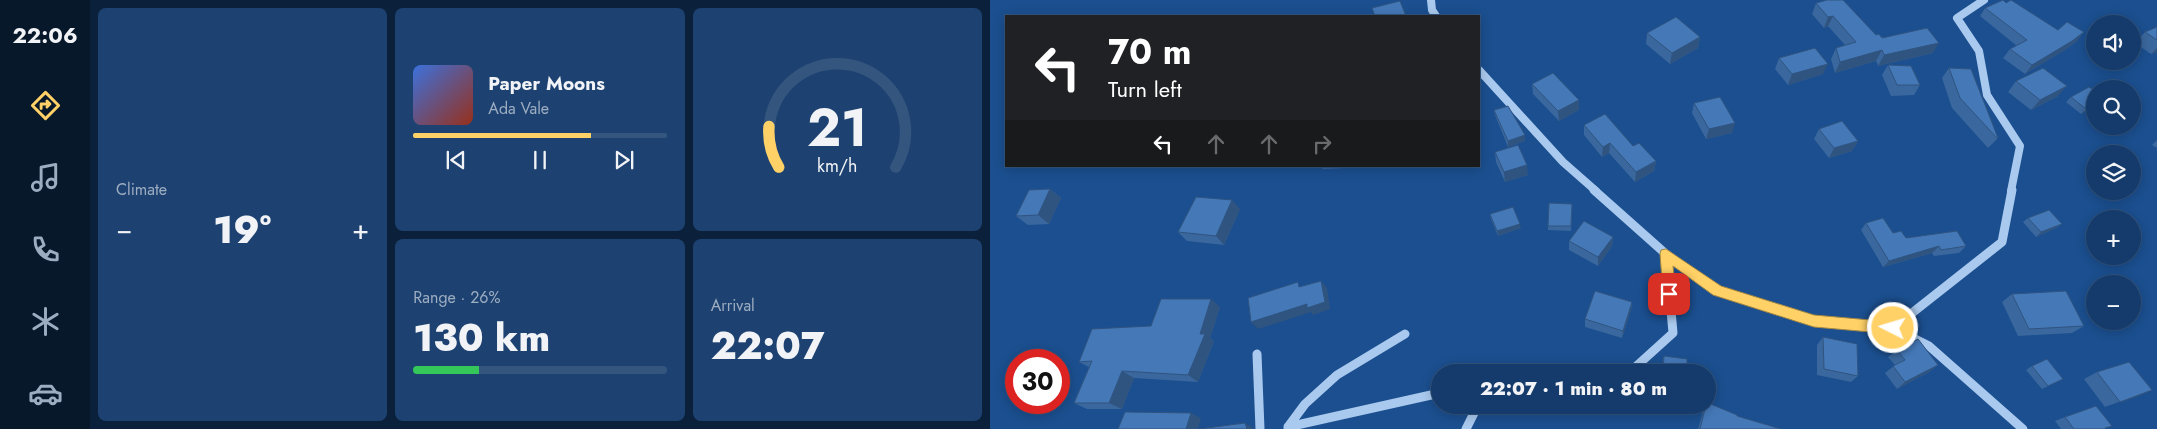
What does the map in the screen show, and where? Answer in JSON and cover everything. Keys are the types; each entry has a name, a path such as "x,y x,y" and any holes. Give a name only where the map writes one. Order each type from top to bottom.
{"street":[{"path":"1431,0 1432,10 1435,15"},
{"path":"1893,328 2002,242 2020,146 1987,95 1979,51 1957,18 1984,0"},
{"path":"1480,71 1563,162 1666,254 1717,291 1814,321 1893,328 1929,346 2023,429"},
{"path":"1639,364 1673,333 1666,254"},
{"path":"1288,428 1305,404 1337,375 1405,334"},
{"path":"1257,354 1260,429"},
{"path":"1288,428 1431,395"},
{"path":"1466,429 1474,414"}],"building":[{"path":"1827,0 1843,0 1876,35 1879,34 1882,38 1927,28 1939,43 1884,55 1882,50 1840,62 1836,48 1856,42 1833,16 1828,17 1816,3"},
{"path":"2003,0 2006,3 2011,0 2058,30 2067,22 2084,32 2032,65 2010,49 2027,40 1985,8"},
{"path":"1400,1 1406,15 1375,15 1372,8"},
{"path":"1676,17 1700,37 1672,53 1647,33"},
{"path":"2157,27 2157,40 2145,32"},
{"path":"1815,48 1828,64 1792,74 1779,58"},
{"path":"1888,65 1911,66 1920,85 1897,85"},
{"path":"1949,68 1971,69 1998,138 1960,98"},
{"path":"2043,68 2067,86 2040,100 2016,81"},
{"path":"1553,73 1579,100 1558,111 1532,84"},
{"path":"2086,89 2086,109 2071,97"},
{"path":"1720,97 1735,123 1709,129 1694,103"},
{"path":"1508,106 1525,135 1508,141 1494,110"},
{"path":"1605,114 1633,146 1639,143 1656,161 1636,172 1610,143 1603,147 1584,125"},
{"path":"1842,121 1858,141 1834,148 1819,129"},
{"path":"1518,145 1527,165 1504,172 1495,152"},
{"path":"1050,189 1038,215 1016,216 1029,190"},
{"path":"1196,197 1232,200 1216,236 1178,232"},
{"path":"1549,203 1572,204 1571,226 1548,226"},
{"path":"1513,207 1520,224 1497,231 1490,214"},
{"path":"2049,210 2062,224 2041,232 2028,218"},
{"path":"1883,218 1893,233 1901,231 1906,238 1957,231 1966,246 1941,250 1939,246 1889,261 1866,223"},
{"path":"1584,221 1613,237 1598,257 1569,241"},
{"path":"1321,281 1325,302 1307,308 1307,304 1251,322 1248,298 1298,282 1299,287"},
{"path":"1595,291 1632,302 1623,331 1585,319"},
{"path":"2066,291 2084,326 2029,329 2012,294"},
{"path":"1161,299 1211,299 1200,334 1205,334 1188,375 1122,371 1109,403 1074,403 1092,361 1079,362 1092,329 1151,326"},
{"path":"1823,337 1857,344 1858,376 1824,369"},
{"path":"1918,339 1938,365 1905,382 1893,366 1905,360 1897,350"},
{"path":"1664,356 1687,359 1687,364 1664,364"},
{"path":"2047,359 2063,379 2048,386 2032,366"},
{"path":"2129,362 2152,390 2120,402 2097,372"},
{"path":"1716,406 1737,416 1781,429 1700,429 1704,414 1716,414"},
{"path":"2096,406 2112,426 2105,429 2074,429 2065,417"},
{"path":"1125,412 1191,413 1186,429 1118,429"},
{"path":"1245,423 1247,429 1199,429"}],"route":[{"path":"1669,294 1666,254 1717,291 1814,321 1893,328"}]}
